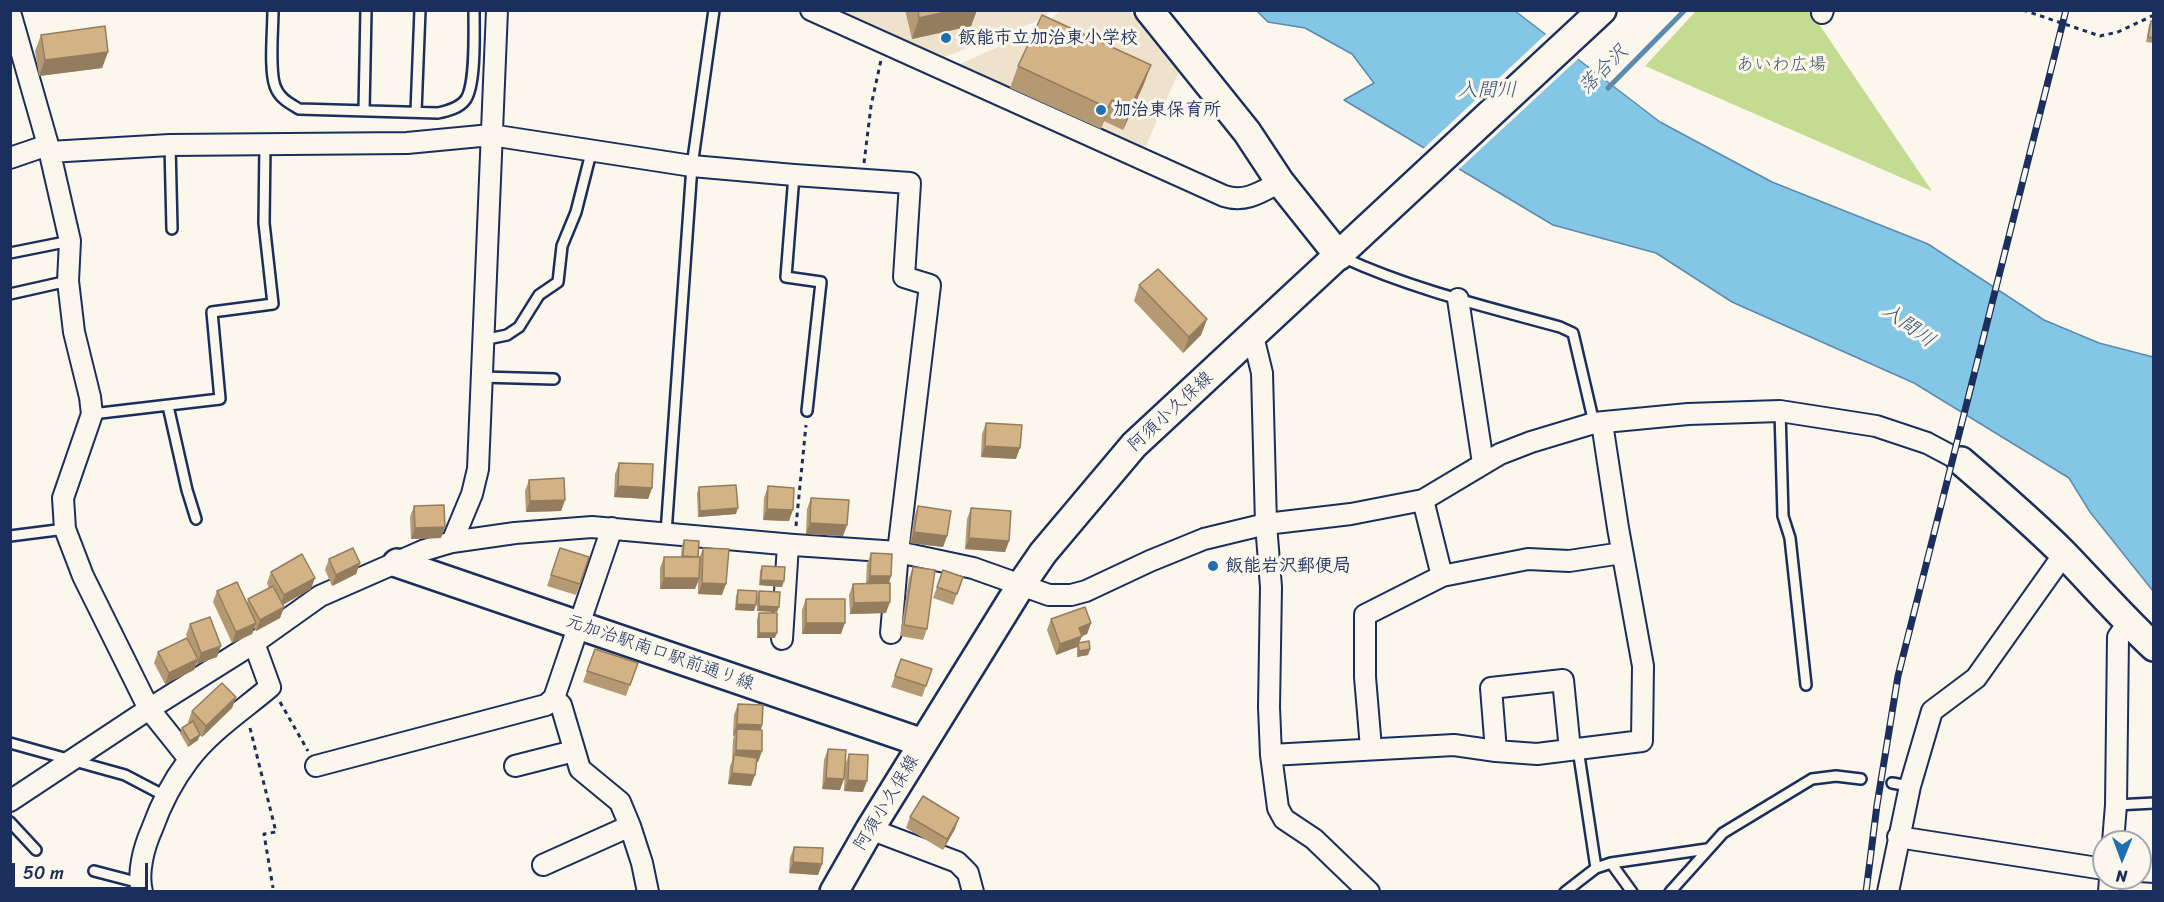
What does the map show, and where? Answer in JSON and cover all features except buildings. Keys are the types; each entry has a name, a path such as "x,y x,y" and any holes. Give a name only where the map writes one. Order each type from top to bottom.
{"street":[{"path":"452,542 472,494 478,469 497,10"},
{"path":"811,10 1224,196 1236,200 1252,197 1280,182"},
{"path":"1149,10 1247,132 1280,182 1339,256"},
{"name":"阿須小久保線","path":"838,890 870,829 1021,585 1043,553 1134,444 1602,10"},
{"path":"10,12 49,149 70,241 68,281 74,332 92,414 63,498 65,529 83,576 149,709 189,759"},
{"path":"10,158 49,149 170,145 407,143 491,135 692,165 794,176 861,178 909,183 904,277 930,285 898,552 891,633"},
{"path":"1458,299 1482,463"},
{"path":"1253,336 1262,373 1266,524 1271,587 1269,707 1271,754 1280,814 1314,839 1369,891"},
{"path":"10,801 254,643 320,596 424,550 452,542 515,533 592,527 898,552 973,568 1049,595 1071,595 1086,591 1204,539 1266,524 1351,514 1423,500 1452,484 1482,463 1531,442 1598,423 1688,414 1780,411 1876,426 1927,443 1961,461 2011,504 2064,554 2128,623 2154,647"},
{"path":"1271,754 1454,745 1537,754 1642,741 1643,666 1598,423"},
{"path":"1423,500 1442,576"},
{"path":"315,766 546,705 554,698 577,625 612,528"},
{"path":"782,639 791,545"},
{"path":"1371,748 1365,677 1365,615 1442,576 1528,559 1569,561 1622,553"},
{"path":"1888,891 1898,837 1901,784 1932,711 1976,678 2064,554"},
{"name":"元加治駅南口駅前通り線","path":"397,563 923,743"},
{"path":"2114,830 2118,637 2128,623"},
{"path":"141,887 145,844 165,796 189,759 270,687 254,643"},
{"path":"1496,751 1491,688 1563,680 1574,749"},
{"path":"554,698 561,705 580,769 620,802 642,863 648,891"},
{"path":"515,766 574,751"},
{"path":"543,865 630,826"},
{"path":"870,829 957,862 968,873 973,891"},
{"path":"1898,837 2092,867"}],"lane":[{"path":"273,10 273,74 275,87 284,100 299,109 438,113 452,110 465,100 471,86 474,10"},
{"path":"364,111 366,10"},
{"path":"416,112 420,10"},
{"path":"666,533 692,165 714,10"},
{"path":"92,414 220,399 212,312 273,304 264,223 265,144"},
{"path":"170,145 172,229"},
{"path":"483,340 507,335 519,327 539,295 558,282 562,246 576,212 592,149"},
{"path":"794,176 786,277 821,282 807,411"},
{"path":"10,253 70,241"},
{"path":"1339,256 1458,299 1560,327 1573,333 1598,423"},
{"path":"10,294 68,281"},
{"path":"481,377 554,380"},
{"path":"168,406 196,519"},
{"path":"1780,411 1783,516 1790,538 1806,685"},
{"path":"10,536 65,529"},
{"path":"10,744 73,759 125,775 165,796"},
{"path":"1574,749 1596,868"},
{"path":"1670,891 1723,833 1812,778 1836,776 1861,779"},
{"path":"2116,805 2154,803"},
{"path":"10,822 36,850"},
{"path":"1565,891 1596,868 1611,863 1707,849"},
{"path":"1611,863 1632,891"},
{"path":"94,871 141,887"}],"path":[{"path":"2023,10 2100,36 2118,32 2154,15"},
{"path":"861,178 871,106 884,44"},
{"path":"791,545 807,411"},
{"path":"270,687 315,766"},
{"path":"245,709 276,832 264,834 273,888"}],"shaded area":[{"name":"加治東保育所","path":"1129,10 1179,71 1145,148 1129,149 949,69 1046,25 1059,11"},
{"name":"飯能市立加治東小学校","path":"840,11 1050,11 1045,18 942,58"}],"green space":[{"name":"あいわ広場","path":"1696,11 1810,11 1932,191 1645,66"}],"water":[{"name":"入間川","path":"1257,11 1515,11 1660,122 1772,182 1928,244 2044,320 2099,343 2153,357 2153,591 2090,512 2069,478 1914,383 1732,302 1656,253 1553,225 1344,100 1374,83 1352,54 1305,28 1268,22"}],"pier":[{"path":"1548,32 1580,57 1457,171 1422,150"}],"waterway":[{"name":"落合沢","path":"1608,88 1685,10"}],"railway":[{"path":"1866,892 1877,805 1898,676 2066,10"}],"place":[{"name":"飯能市立加治東小学校","path":"946,38"},
{"name":"加治東保育所","path":"1101,110"},
{"name":"飯能岩沢郵便局","path":"1213,566"}]}
